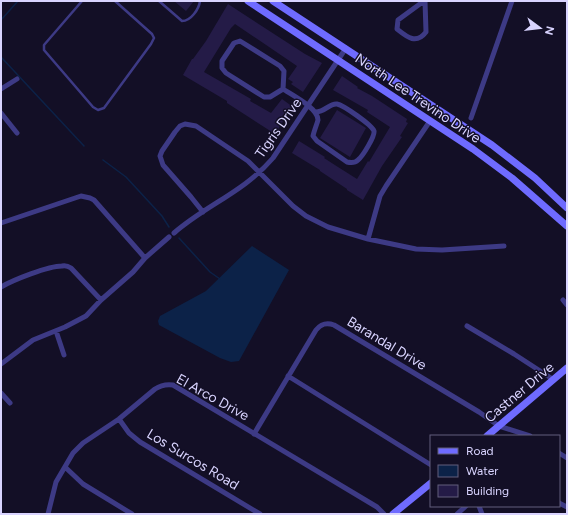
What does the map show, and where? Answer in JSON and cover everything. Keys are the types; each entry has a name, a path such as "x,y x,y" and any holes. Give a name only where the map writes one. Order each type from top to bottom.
{"main road":[{"name":"North Lee Trevino Drive","path":"248,1 472,149 512,178 567,226"},
{"name":"North Lee Trevino Drive","path":"273,1 492,145 535,178 567,208"},
{"name":"Castner Drive","path":"488,435 567,368"},
{"path":"394,514 430,484"}],"street":[{"path":"425,1 426,32 420,39 416,40 410,38 397,29 398,20 425,1"},
{"path":"471,118 512,1"},
{"path":"240,41 280,66 284,71 283,88 270,97 264,97 226,73 222,68 222,61 234,43 240,41"},
{"name":"Tigris Drive","path":"174,233 186,222 244,186 260,172 273,158 346,48"},
{"path":"1,89 17,79"},
{"path":"283,88 309,105 315,112 318,121 313,136 317,141 347,162 353,163 358,160 374,135 374,129 370,124 339,104 333,104 321,112 315,112"},
{"path":"1,113 16,133"},
{"path":"368,239 380,196 430,121"},
{"path":"203,212 163,165 160,156 180,126 189,124 196,126 248,161 293,206 306,216 328,227 368,239 416,249 442,250 504,246"},
{"path":"1,222 74,198 86,196 94,200 145,258"},
{"path":"1,364 33,340 56,331 86,316 101,300 133,272 145,258 169,237"},
{"path":"1,287 21,278 49,269 65,266 71,268 101,300"},
{"path":"563,300 567,305"},
{"name":"Barandal Drive","path":"254,434 316,330 322,324 330,323 479,412 499,426 527,435"},
{"path":"467,326 525,360 554,380"},
{"path":"56,331 64,355"},
{"path":"288,376 430,464"},
{"name":"El Arco Drive","path":"48,514 56,482 67,461 78,447 119,419 159,386 168,384 377,507 384,514"},
{"path":"1,393 10,403"},
{"name":"Los Surcos Road","path":"119,419 129,433 140,442 260,514"},
{"path":"65,467 83,484 132,514"},
{"path":"457,514 465,507"}],"lane":[{"path":"82,1 44,46 44,50 93,107 98,110 104,108 154,38 152,34 115,1"},
{"path":"159,1 182,21 186,21 191,18 200,5 200,1"}],"water":[{"path":"252,246 289,270 239,361 231,362 220,358 159,325 158,321 160,316 206,291"}],"building":[{"path":"174,1 194,1 186,11"},
{"path":"228,4 305,54 322,63 303,92 291,84 293,82 288,79 297,66 235,24 231,28 204,72 251,99 250,101 271,113 282,99 293,107 275,134 227,103 227,101 183,75 192,59 206,41"},
{"path":"342,76 358,87 357,88 407,119 406,122 408,123 400,136 402,137 382,166 363,200 320,170 292,153 299,141 357,179 368,161 369,162 390,127 367,112 368,110 333,90"},
{"path":"337,110 366,128 350,157 320,138"}],"waterway":[{"path":"1,20 18,1"},
{"path":"1,57 84,146"},
{"path":"103,160 126,177 162,216 169,227"},
{"path":"179,238 210,272 220,279"}]}
